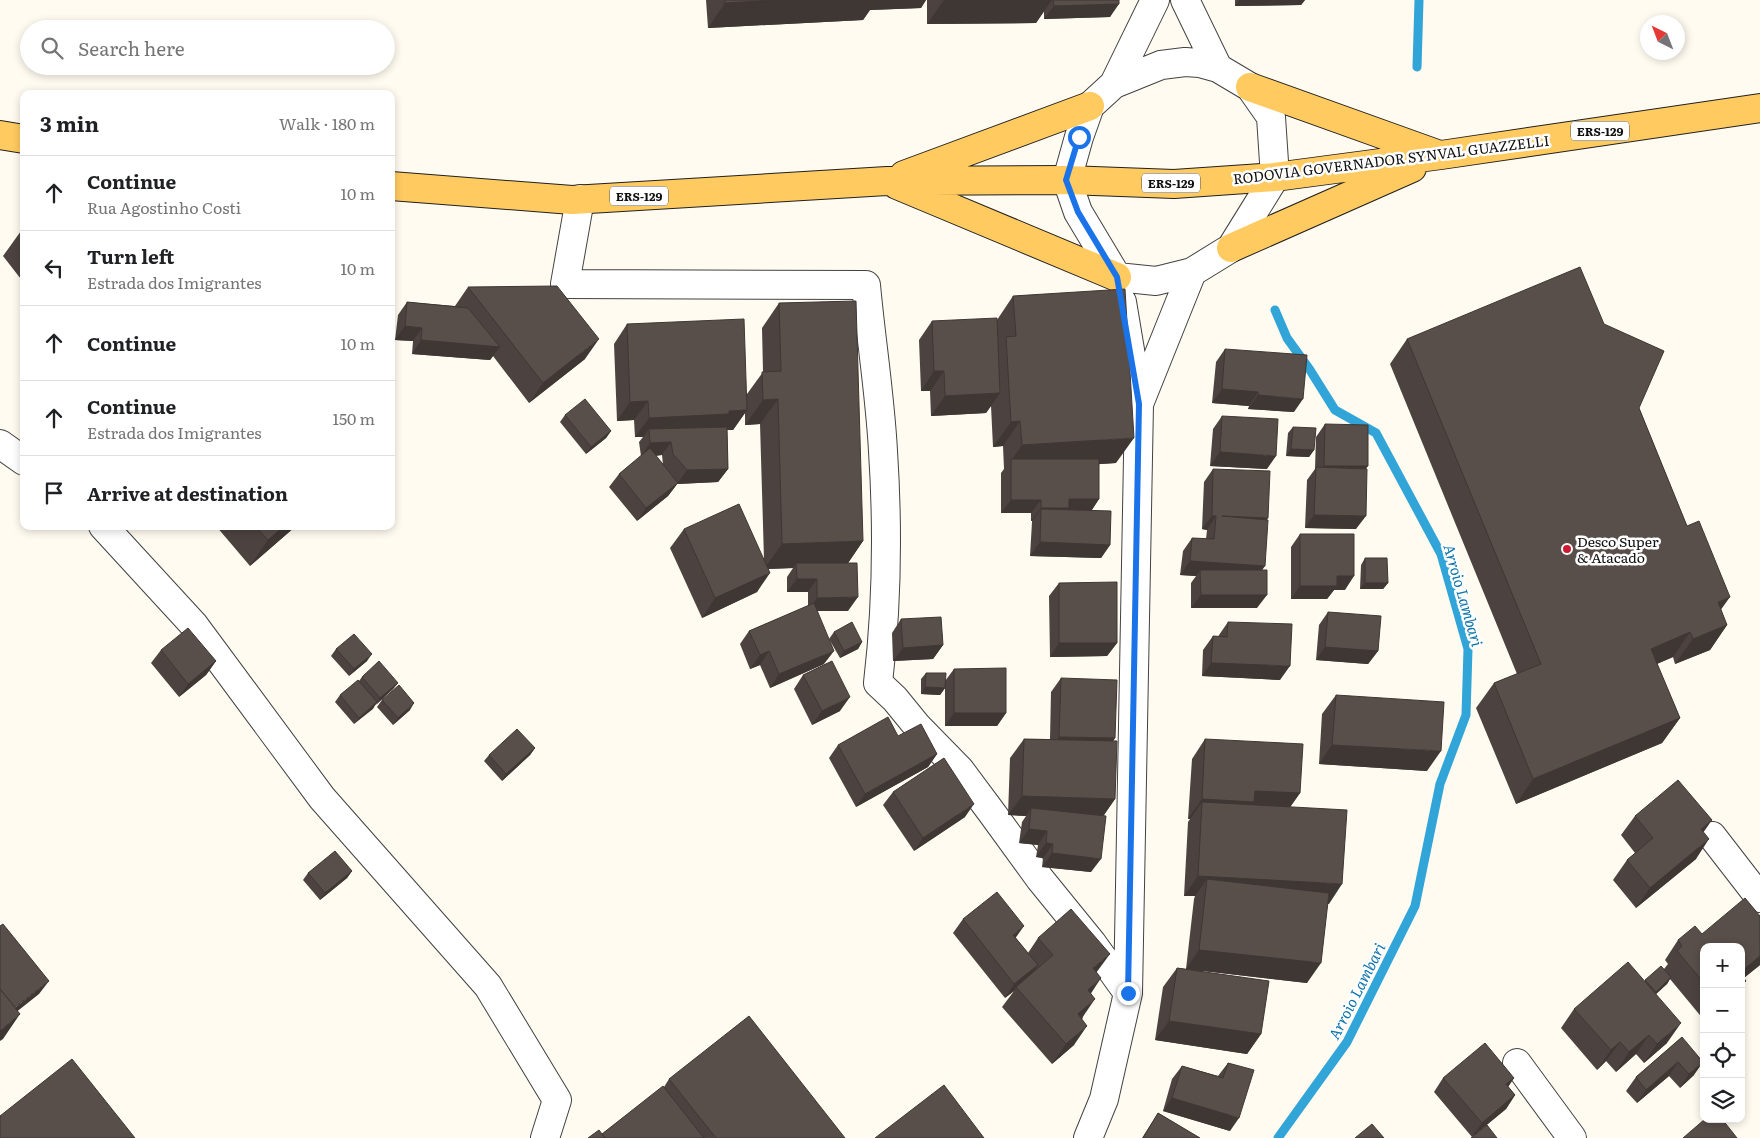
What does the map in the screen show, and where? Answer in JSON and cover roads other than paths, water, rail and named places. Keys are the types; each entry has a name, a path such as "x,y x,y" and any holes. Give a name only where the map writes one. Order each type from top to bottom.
{"main road":[{"path":"1250,87 1441,155"},
{"path":"886,181 1090,106"},
{"name":"RODOVIA GOVERNADOR SYNVAL GUAZZELLI","path":"395,186 580,199 886,181 1066,180 1174,184 1275,177 1441,155 1760,108"},
{"path":"0,135 20,138"},
{"path":"1231,248 1441,155"},
{"path":"886,181 1117,277"}],"street":[{"path":"1114,84 1155,0"},
{"path":"1185,0 1218,68"},
{"path":"1088,1138 1104,1099 1128,993 1139,404 1117,277 1085,222 1072,197 1066,180 1090,106 1114,84 1161,65 1185,62 1200,63 1218,68 1250,87 1271,117 1275,177 1231,248 1192,272 1156,281 1117,277"},
{"path":"580,199 564,284 866,285 883,449 886,518 883,638 878,683 895,699 916,726 960,770 1040,880 1092,942 1128,993"},
{"path":"1139,404 1192,272"},
{"path":"0,444 20,459"},
{"path":"107,530 194,625 322,798 488,986 557,1100 545,1138"},
{"path":"1712,836 1760,898"},
{"path":"1517,1063 1572,1138"}],"waterway":[{"name":"Arroio Lambari","path":"1417,67 1419,0"},
{"name":"Arroio Lambari","path":"1275,310 1287,338 1335,410 1376,433 1441,554 1468,649 1466,715 1440,784 1415,906 1347,1042 1278,1138"}],"place":[{"name":"Desco Super & Atacado","path":"1567,549"}]}
